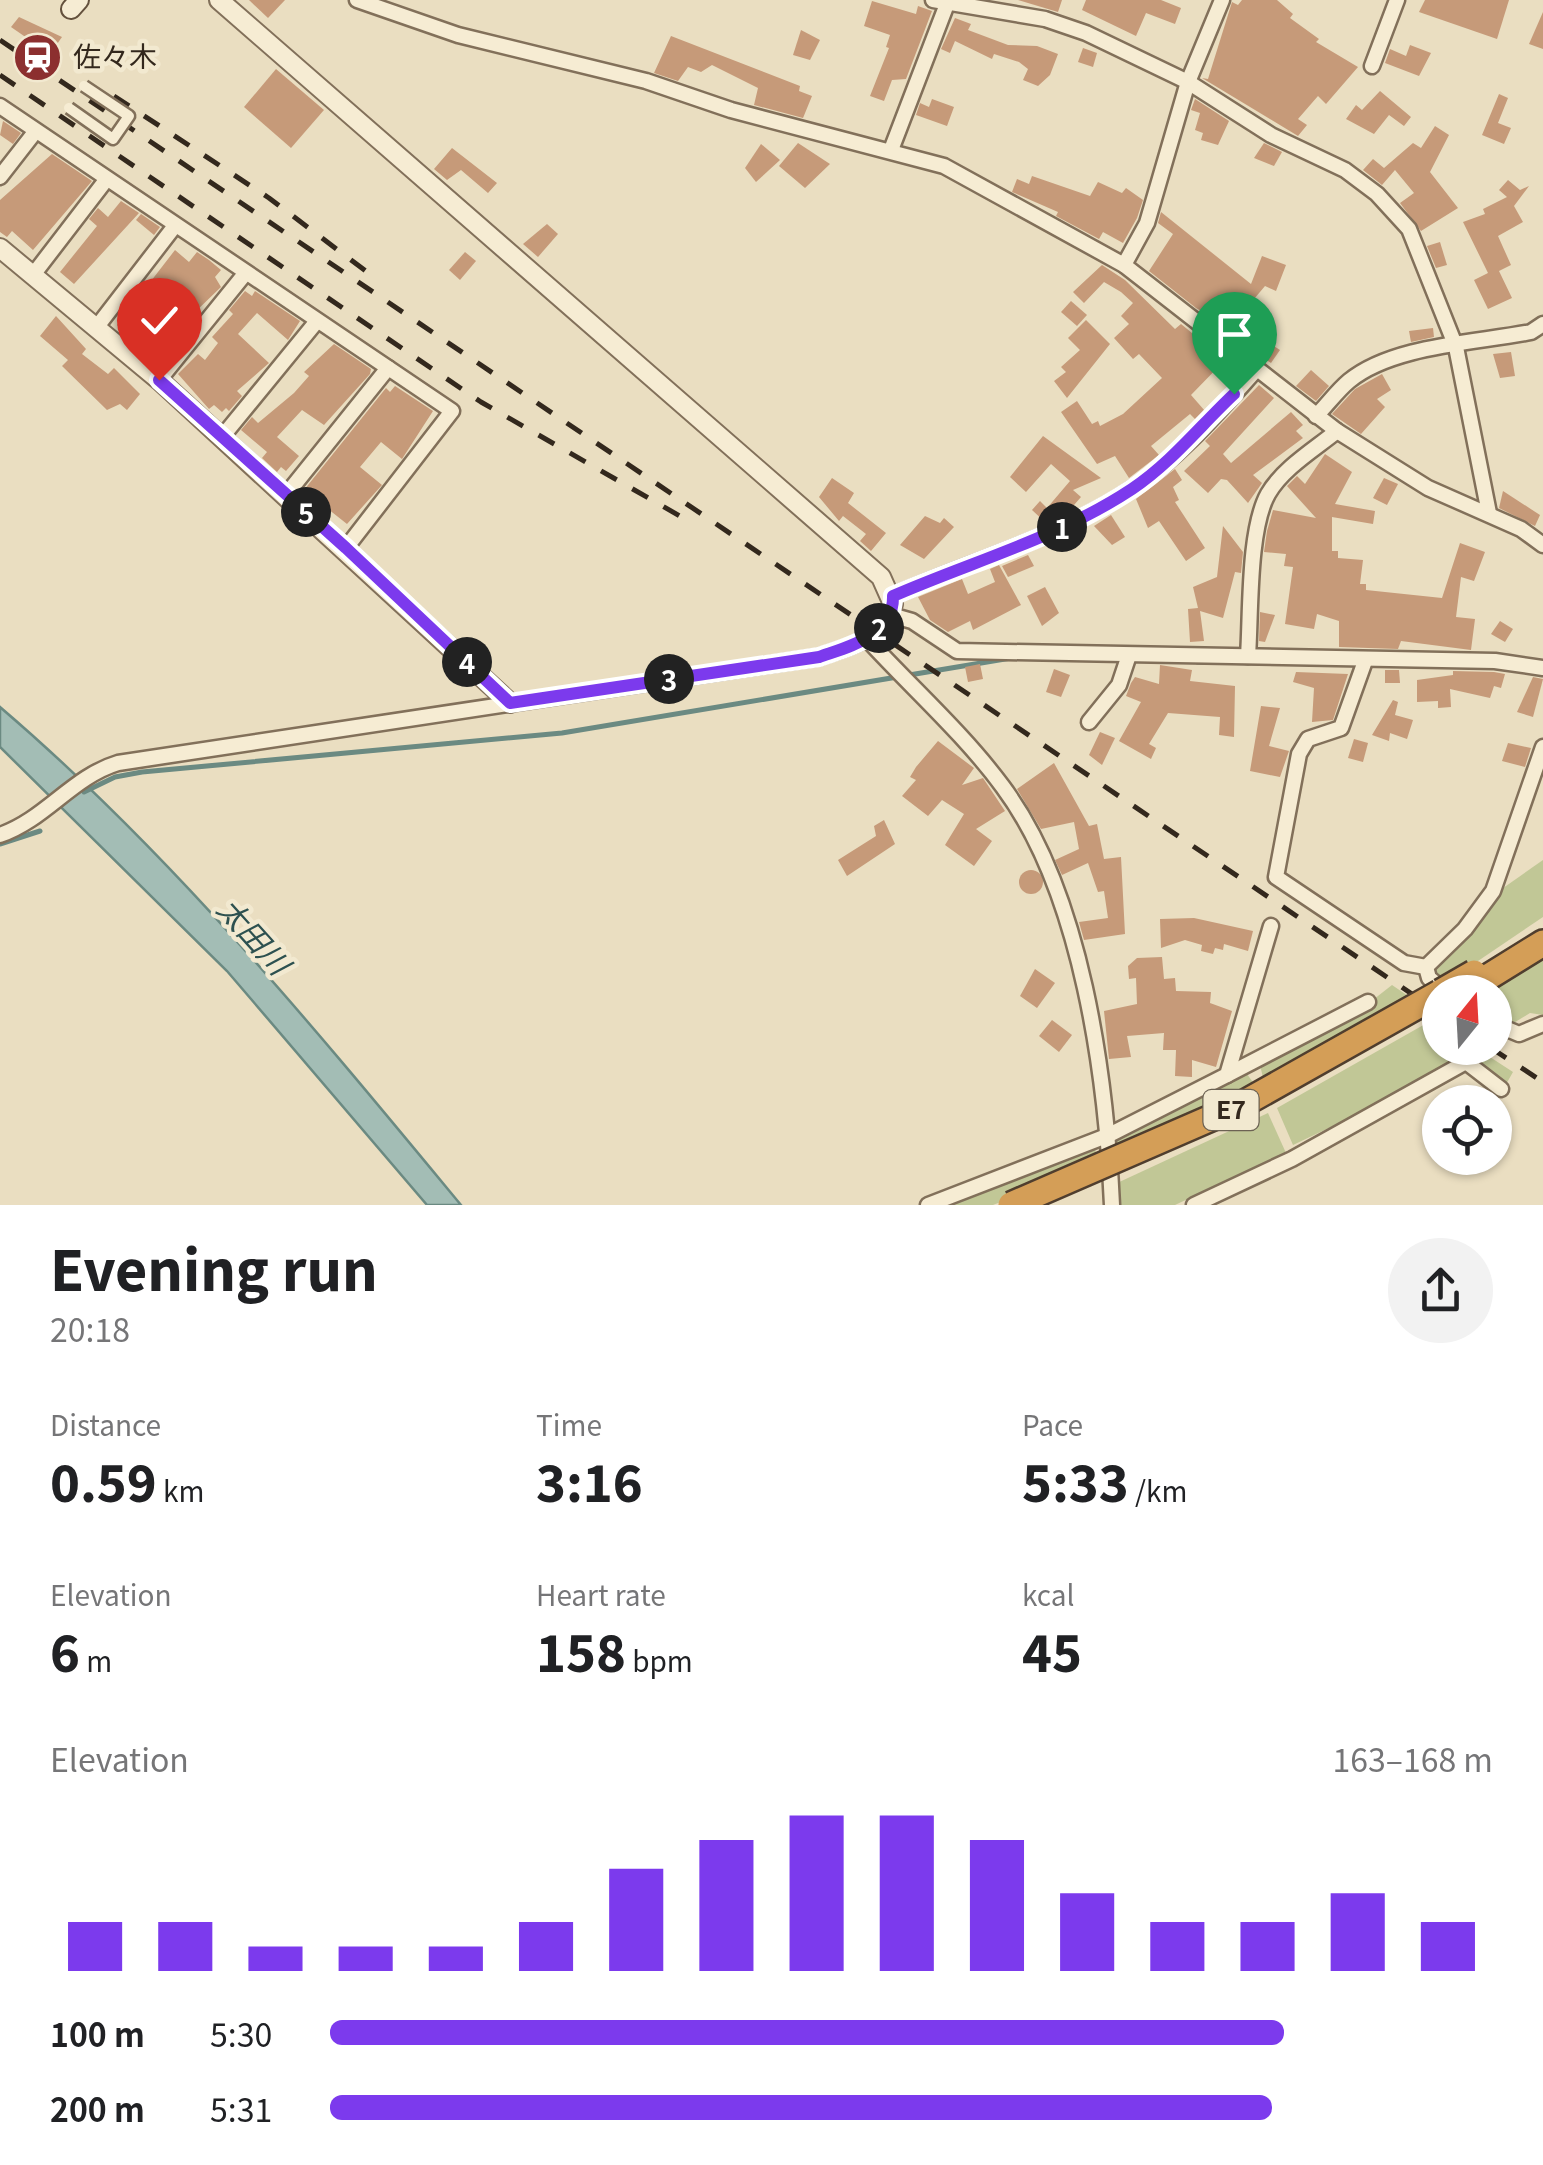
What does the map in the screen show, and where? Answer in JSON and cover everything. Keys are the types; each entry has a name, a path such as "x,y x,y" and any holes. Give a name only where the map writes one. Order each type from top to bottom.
{"highway":[{"name":"E7","path":"1482,975 1543,927"},
{"name":"E7","path":"1486,975 1543,942"},
{"name":"E7","path":"1011,1205 1241,1105 1422,1005"},
{"name":"E7","path":"1046,1205 1259,1108 1422,1017"}],"street":[{"path":"219,0 881,577 892,605 957,650 1494,661 1543,668"},
{"path":"357,0 458,35 646,81 731,110 944,166 1124,265 1337,431 1428,488 1488,513 1543,545"},
{"path":"1124,265 1147,222 1188,82 1222,0"},
{"path":"1372,66 1397,0"},
{"path":"890,150 940,2 1046,19 1188,82 1271,136 1345,170 1376,194 1410,229 1456,347 1488,513"},
{"path":"68,108 113,139 128,116 84,86"},
{"path":"0,106 452,412 346,548"},
{"path":"0,177 35,132"},
{"path":"32,275 106,180"},
{"path":"96,328 174,226"},
{"path":"0,248 159,380 346,548 510,703"},
{"path":"159,380 244,274"},
{"path":"222,437 318,321"},
{"path":"1316,416 1350,380 1379,364 1424,349 1456,347 1531,332 1543,324"},
{"path":"286,495 388,368"},
{"path":"0,835 26,826 90,771 118,762 819,657 868,640 892,605 1086,517 1135,487 1172,456 1256,370"},
{"path":"1248,656 1257,540 1268,494 1294,465 1337,431"},
{"path":"868,640 1003,787 1055,882 1100,1065 1112,1205"},
{"path":"1089,722 1118,685 1129,655"},
{"path":"1365,661 1342,728 1308,739 1299,754 1276,878 1404,963 1426,967"},
{"path":"1426,967 1465,929 1493,890 1543,747"},
{"path":"1227,1074 1271,926"},
{"path":"1426,967 1429,975"},
{"path":"928,1205 1109,1135 1368,1002"},
{"path":"1512,1031 1519,1034 1543,1024"},
{"path":"1425,1085 1466,1062 1496,1085"},
{"path":"1194,1205 1292,1159 1422,1087"}],"green space":[{"path":"1543,860 1543,917 1457,975 1433,975 1431,973 1496,893"},
{"path":"1543,950 1543,1015 1530,1013 1512,1024 1512,975 1502,975"},
{"path":"1392,985 1417,1002 1265,1086 1260,1065 1369,1003"},
{"path":"1422,1026 1422,1065 1444,1065 1373,1107 1293,1145 1277,1108"},
{"path":"1479,1065 1502,1065 1513,1072 1504,1085"},
{"path":"1247,1074 1257,1088 1114,1158 1114,1137"},
{"path":"1268,1113 1286,1153 1175,1205 1115,1205 1115,1184"},
{"path":"1094,1145 1099,1164 993,1205 953,1205"}],"water":[{"name":"太田川","path":"0,707 63,763 183,883 297,1010 461,1205 427,1205 227,971 0,747"}],"building":[{"path":"249,0 285,0 268,18"},
{"path":"1018,0 1062,0 1058,12"},
{"path":"1086,0 1161,0 1181,8 1175,24 1146,13 1136,36 1082,10"},
{"path":"1242,0 1277,0 1293,14 1290,18 1319,39 1316,42 1358,67 1326,104 1318,96 1298,119 1307,125 1298,136 1202,78 1208,79 1232,2 1238,5"},
{"path":"1425,0 1509,0 1497,39 1419,12"},
{"path":"872,1 916,14 918,6 932,11 906,79 892,80 884,101 870,96 889,48 886,47 890,35 864,26"},
{"path":"1543,12 1543,49 1529,44"},
{"path":"19,17 62,37 50,54 11,27"},
{"path":"955,18 971,24 968,30 1008,45 1037,46 1058,54 1050,75 1038,86 1023,80 1028,69 1019,62 994,54 992,59 955,41 950,53 941,49"},
{"path":"801,30 820,40 810,60 793,55"},
{"path":"671,36 800,86 799,91 812,96 803,118 754,105 758,88 712,65 701,72 688,67 678,81 654,73"},
{"path":"1410,45 1431,53 1419,76 1385,63 1390,49 1406,56"},
{"path":"1083,48 1097,53 1093,67 1078,62"},
{"path":"276,69 324,110 291,148 244,107"},
{"path":"1380,91 1411,117 1404,126 1389,115 1374,134 1346,119 1356,105 1362,110"},
{"path":"1499,94 1508,98 1498,123 1511,128 1504,144 1482,135"},
{"path":"932,99 954,107 947,126 916,115 920,103 929,107"},
{"path":"1195,99 1229,121 1218,145 1201,140 1203,133 1195,130 1200,113 1191,110"},
{"path":"3,121 21,133 13,144 0,135"},
{"path":"1435,126 1449,135 1430,172 1458,208 1421,231 1400,203 1414,193 1395,170 1382,185 1363,170 1373,159 1384,168 1413,143 1421,148"},
{"path":"798,143 830,164 805,188 779,166"},
{"path":"1264,143 1282,152 1274,166 1254,158"},
{"path":"761,144 780,160 756,182 745,168"},
{"path":"452,148 497,183 488,193 461,170 447,180 434,169"},
{"path":"52,154 92,181 33,250 12,231 7,237 0,232 0,200"},
{"path":"1032,176 1090,196 1098,182 1122,193 1126,188 1143,200 1123,243 1103,232 1099,239 1056,216 1058,212 1012,192 1017,179 1029,184"},
{"path":"1508,180 1520,190 1529,186 1514,206 1523,222 1498,236 1511,265 1499,271 1512,298 1488,309 1474,280 1488,273 1463,222 1485,214 1483,209 1507,197 1499,190"},
{"path":"121,201 139,213 74,284 60,272 97,226 89,219 98,208 108,217"},
{"path":"1161,212 1251,284 1262,256 1286,265 1276,291 1265,286 1233,324 1220,313 1215,319 1196,308 1149,271 1173,234 1158,223"},
{"path":"141,214 160,227 154,235 136,220"},
{"path":"547,224 558,234 538,257 523,244"},
{"path":"1440,242 1447,265 1436,268 1427,246"},
{"path":"175,250 189,262 197,252 209,260 221,270 215,277 221,287 193,314 182,304 175,313 162,304 132,341 117,325"},
{"path":"465,252 476,261 460,280 449,270"},
{"path":"1102,265 1125,280 1175,329 1181,324 1225,360 1191,395 1205,411 1196,420 1190,414 1151,446 1159,455 1129,478 1115,456 1097,464 1061,412 1077,401 1092,424 1098,421 1100,426 1123,414 1162,378 1139,354 1133,359 1114,338 1129,324 1121,316 1133,303 1104,282 1084,303 1073,292"},
{"path":"245,291 252,296 255,291 300,321 288,340 257,313 238,334 269,363 237,391 242,396 229,411 226,408 222,412 214,405 209,409 178,374 198,354 205,360 218,343 212,337 233,314 229,310"},
{"path":"1071,301 1087,315 1077,326 1061,312"},
{"path":"56,316 86,349 82,354 108,374 114,368 140,394 127,410 120,404 107,410 62,366 68,360 40,336"},
{"path":"1086,320 1110,344 1067,398 1054,381 1066,372 1061,367 1080,350 1068,338"},
{"path":"1433,328 1434,337 1411,342 1409,331"},
{"path":"1257,335 1280,350 1271,363 1248,348"},
{"path":"334,344 371,369 370,374 324,425 302,410 277,437 299,456 286,471 281,467 277,472 262,458 267,452 241,430 252,417 258,423 294,393 309,376 304,372"},
{"path":"1511,352 1515,376 1500,378 1493,354"},
{"path":"1311,370 1329,386 1316,401 1296,386"},
{"path":"1382,374 1391,390 1377,399 1385,407 1361,434 1332,414 1355,389"},
{"path":"1259,385 1274,398 1223,454 1231,463 1291,412 1303,425 1296,431 1303,438 1253,475 1262,483 1248,503 1227,480 1221,479 1208,493 1184,471 1210,446 1205,441"},
{"path":"395,386 433,411 402,459 381,442 360,467 382,485 347,524 304,490 386,388 390,392"},
{"path":"1043,436 1101,478 1073,490 1081,497 1067,513 1046,523 1032,510 1040,501 1047,508 1070,481 1051,464 1026,492 1010,477"},
{"path":"1325,454 1352,472 1335,504 1375,511 1373,524 1332,517 1332,551 1338,551 1338,558 1363,560 1360,584 1366,584 1366,590 1442,598 1460,543 1485,552 1474,581 1461,577 1456,617 1475,619 1471,650 1401,641 1398,649 1339,647 1339,621 1317,614 1314,629 1285,624 1293,567 1284,566 1286,554 1264,552 1267,531 1273,510 1316,518 1287,486 1297,476 1305,484"},
{"path":"1175,469 1182,480 1173,487 1179,500 1175,502 1205,548 1186,561 1159,521 1148,528 1136,499"},
{"path":"832,478 854,493 848,503 886,533 871,551 860,541 866,534 843,516 839,521 819,497"},
{"path":"1384,478 1398,484 1387,505 1373,498"},
{"path":"1503,491 1540,515 1535,526 1499,508"},
{"path":"1111,515 1125,537 1112,545 1094,526"},
{"path":"925,516 940,523 944,518 954,527 924,559 900,545"},
{"path":"1223,526 1243,552 1241,573 1235,572 1223,618 1200,611 1204,641 1190,642 1188,609 1198,608 1193,587 1217,577"},
{"path":"1028,555 1034,566 1008,577 1002,566"},
{"path":"999,565 1021,605 973,630 970,621 948,632 930,620 918,597 962,579 968,594 995,582 990,569"},
{"path":"1045,587 1059,613 1042,626 1027,596"},
{"path":"1260,612 1275,615 1265,642 1259,641"},
{"path":"1500,621 1513,629 1505,642 1491,634"},
{"path":"980,664 983,679 968,682 965,667"},
{"path":"1160,665 1192,670 1190,681 1235,686 1234,737 1219,735 1220,717 1168,713 1149,744 1156,748 1151,759 1119,741 1141,702 1126,696 1131,683 1135,677 1159,684"},
{"path":"1054,669 1070,675 1061,697 1046,692"},
{"path":"1385,670 1399,670 1400,683 1385,683"},
{"path":"1453,671 1505,674 1501,688 1494,686 1490,698 1450,689 1451,707 1438,708 1438,701 1417,702 1417,680 1453,675"},
{"path":"1296,672 1348,674 1333,720 1312,722 1314,688 1293,682"},
{"path":"1533,677 1543,679 1533,717 1517,712"},
{"path":"1393,700 1398,702 1395,715 1413,720 1407,739 1390,733 1389,741 1372,735"},
{"path":"1261,706 1280,708 1269,746 1289,751 1280,777 1250,771"},
{"path":"1100,732 1115,738 1102,765 1089,755"},
{"path":"1354,739 1368,743 1363,762 1348,758"},
{"path":"938,741 974,768 962,785 983,778 1005,811 976,829 992,841 974,866 945,845 964,814 942,800 928,816 902,796 916,780 910,777 916,767"},
{"path":"1508,743 1531,748 1525,767 1502,761"},
{"path":"1054,763 1089,826 1097,824 1104,859 1121,857 1125,934 1084,940 1079,922 1108,918 1104,891 1098,892 1088,863 1062,875 1055,860 1079,849 1074,822 1041,829 1017,789"},
{"path":"884,820 895,844 847,876 838,860 876,836 874,826"},
{"path":"1031,870 1043,882 1031,894 1019,882"},
{"path":"1194,918 1253,931 1248,951 1224,944 1223,950 1215,948 1213,954 1201,951 1202,945 1185,940 1161,948 1160,919"},
{"path":"1162,957 1164,979 1175,978 1176,991 1211,992 1210,1003 1232,1011 1216,1067 1192,1060 1192,1077 1175,1076 1176,1050 1163,1050 1164,1033 1127,1036 1131,1057 1109,1059 1104,1011 1137,1004 1136,978 1129,979 1128,966 1137,958"},
{"path":"1035,969 1055,983 1037,1008 1020,996"},
{"path":"1052,1020 1072,1035 1059,1052 1039,1036"}],"waterway":[{"path":"84,792 115,777 142,772 562,733 1011,658"},
{"path":"1197,662 1331,664"},
{"path":"0,844 40,831"}],"railway":[{"path":"0,40 1422,1001"},
{"path":"0,75 481,402 692,523"},
{"path":"114,96 269,198 367,272"},
{"path":"1512,1062 1543,1082"}],"place":[{"name":"佐々木","path":"38,57"}],"route":[{"path":"159,380 346,548 510,703 819,657 868,640 891,615 893,596 977,565 1086,517 1135,487 1234,394"}]}
